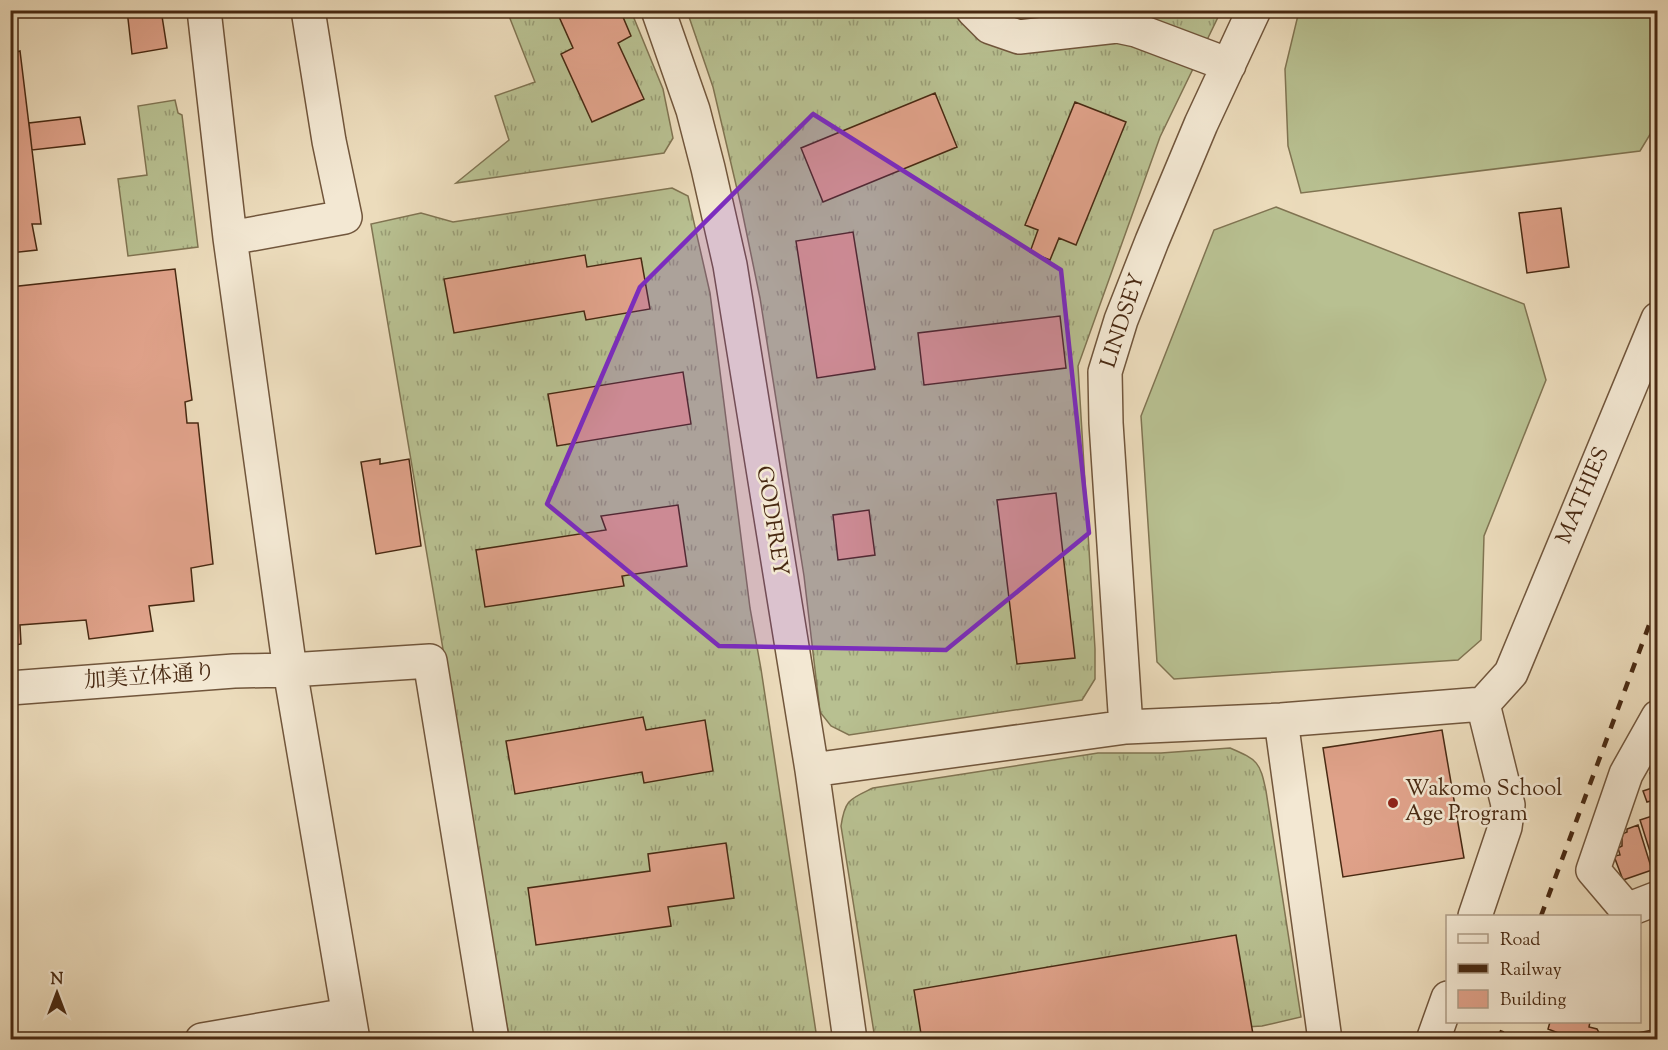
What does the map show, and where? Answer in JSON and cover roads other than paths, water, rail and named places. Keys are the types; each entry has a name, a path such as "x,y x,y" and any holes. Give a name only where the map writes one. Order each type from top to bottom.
{"street":[{"path":"202,1040 350,1028 290,670 230,238 204,10"},
{"path":"230,238 345,217 329,141 308,10"},
{"name":"GODFREY","path":"658,10 693,110 730,265 812,770 850,1040"},
{"path":"973,10 990,27 1019,37 1117,26 1136,30 1229,65"},
{"name":"LINDSEY","path":"1126,727 1106,423 1105,372 1121,320 1152,241 1201,124 1254,10"},
{"name":"MATHIES","path":"1483,704 1511,673 1658,319"},
{"name":"加美立体通り","path":"10,688 234,671 290,670 430,661 492,1040"},
{"path":"812,770 1126,727 1281,720 1483,704 1508,805 1505,827 1475,915"},
{"path":"1658,717 1626,774 1593,870 1627,910 1658,898"},
{"path":"1281,720 1324,1040"},
{"path":"1433,1040 1446,1004"}],"railway":[{"path":"1541,915 1658,601"},
{"path":"1499,1040 1505,1023"}],"place":[{"name":"Wakomo School Age Program","path":"1393,803"}]}
